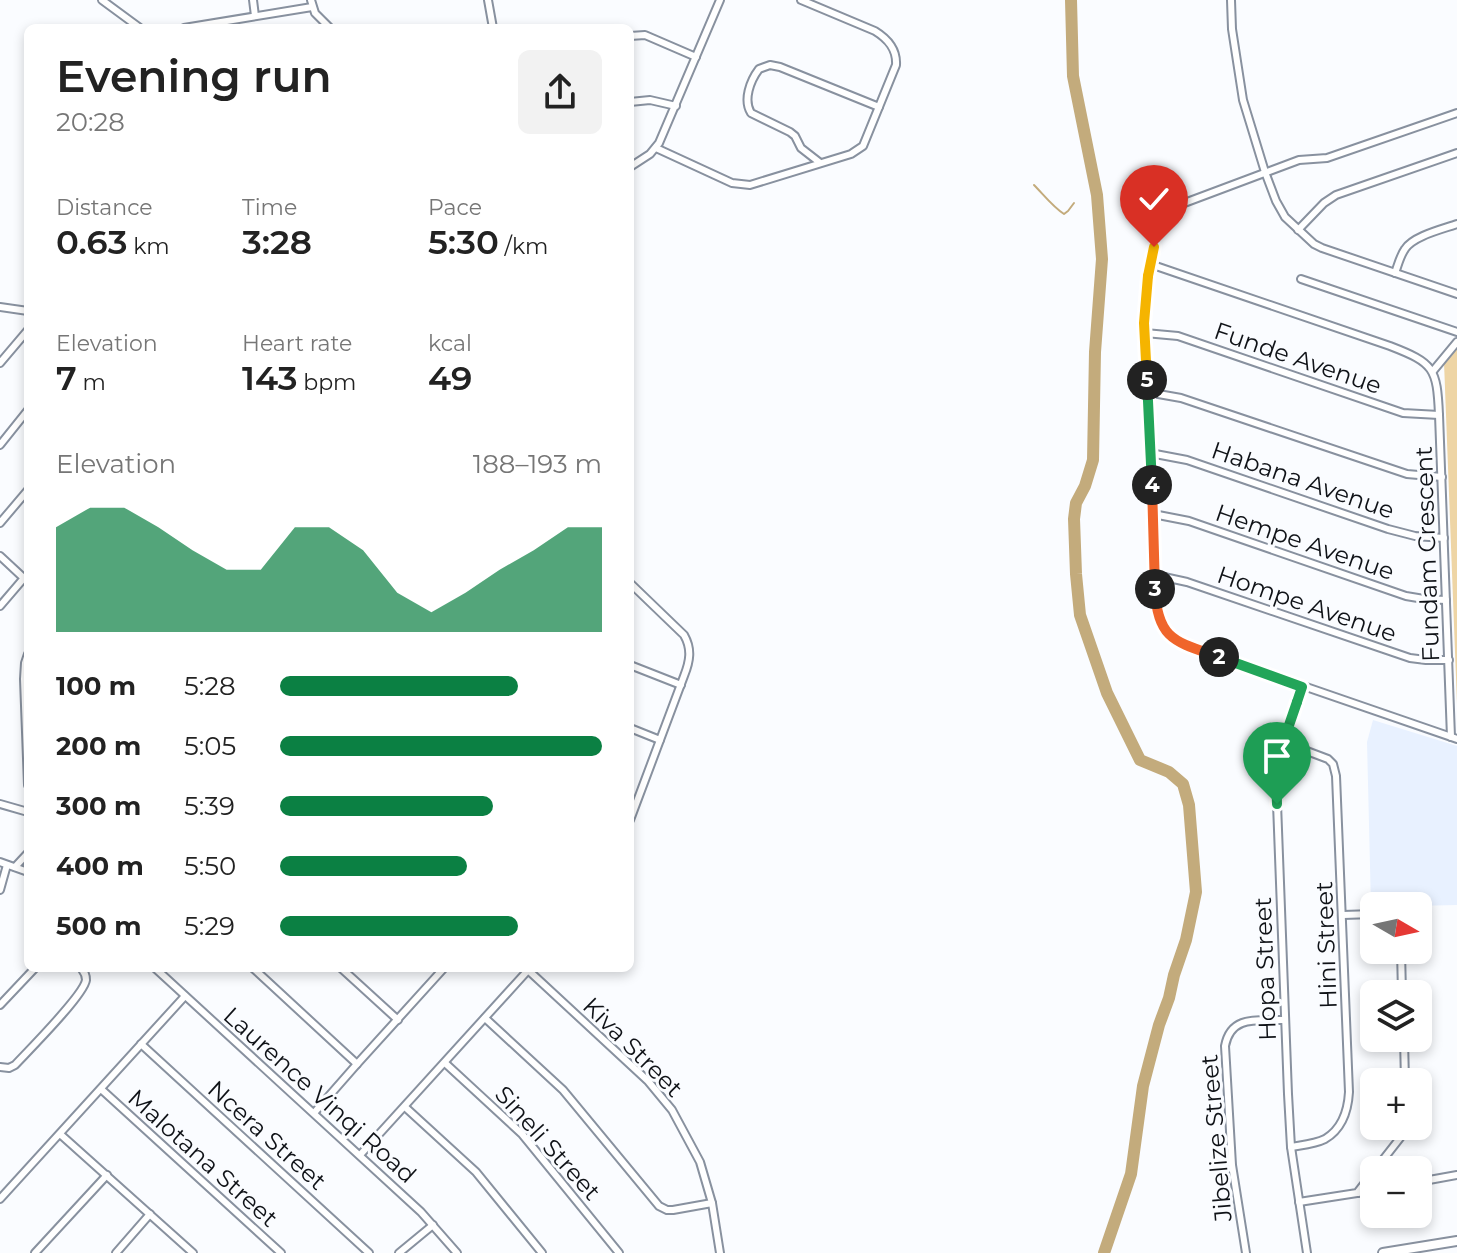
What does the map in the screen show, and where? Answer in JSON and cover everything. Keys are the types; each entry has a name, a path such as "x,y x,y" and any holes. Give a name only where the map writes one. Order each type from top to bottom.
{"street":[{"path":"253,0 255,16"},
{"path":"488,0 492,24"},
{"path":"634,164 656,148 720,0"},
{"path":"656,148 742,185 859,150 896,65 894,50 886,38 875,31 801,0"},
{"path":"1231,0 1232,29 1243,100 1279,208 1298,230 1322,248 1457,294"},
{"path":"106,1 135,24"},
{"path":"208,24 312,3 325,24"},
{"path":"634,36 645,35 696,57"},
{"path":"819,162 801,148 790,132 748,109 749,92 759,69 770,65 780,67 879,107"},
{"path":"634,102 650,100 676,106"},
{"path":"1454,738 1196,649 1163,629 1158,617 1155,575 1145,306 1150,264 1158,234 1164,219 1179,205 1299,160 1327,158 1457,113"},
{"path":"1298,230 1336,195 1457,153"},
{"path":"1395,273 1409,244 1457,224"},
{"path":"1150,264 1398,349 1416,356 1433,371 1457,342"},
{"path":"1301,279 1453,331 1448,351"},
{"path":"0,307 24,310"},
{"name":"Funde Avenue","path":"1145,333 1178,336 1403,413 1439,415"},
{"path":"0,363 24,335"},
{"name":"Fundam Crescent","path":"1433,371 1438,392 1454,738"},
{"path":"1147,392 1181,398 1407,474 1442,477"},
{"path":"0,445 24,415"},
{"name":"Habana Avenue","path":"1150,453 1187,460 1402,533 1444,538"},
{"path":"0,523 24,495"},
{"name":"Hempe Avenue","path":"1153,514 1189,521 1406,596 1446,600"},
{"path":"0,556 24,578"},
{"name":"Hompe Avenue","path":"1155,575 1187,582 1410,658 1449,660"},
{"path":"0,606 24,582"},
{"path":"634,587 680,630 690,656 634,809"},
{"path":"634,667 681,685"},
{"name":"Hopa Street","path":"1302,687 1278,757 1276,777 1291,1147 1307,1253"},
{"path":"634,730 660,740"},
{"name":"Hini Street","path":"1283,742 1324,757 1335,769 1349,1092 1347,1111 1325,1139 1291,1147"},
{"path":"634,794 639,796"},
{"path":"0,804 24,811"},
{"path":"0,890 7,865"},
{"path":"1343,915 1360,914"},
{"path":"0,1005 31,972"},
{"path":"0,1067 15,1065 79,994 86,979 84,972"},
{"name":"Laurence Vinqi Road","path":"159,972 360,1155 433,1225 457,1253"},
{"path":"257,972 357,1064"},
{"path":"345,972 398,1020"},
{"path":"433,972 437,976"},
{"path":"314,1113 440,972"},
{"path":"360,1155 526,972"},
{"name":"Kiva Street","path":"532,972 648,1081 665,1101 700,1162 712,1203 720,1253"},
{"path":"0,1199 185,996"},
{"path":"485,1018 570,1098 659,1206 673,1210 712,1203"},
{"name":"Jibelize Street","path":"1246,1253 1231,1150 1225,1046 1229,1032 1239,1024 1285,1020"},
{"name":"Ncera Street","path":"141,1044 369,1253"},
{"name":"Sineli Street","path":"445,1063 522,1134 619,1253"},
{"name":"Malotana Street","path":"101,1089 281,1253"},
{"path":"405,1107 476,1172 542,1253"},
{"path":"60,1134 193,1253"},
{"path":"1385,1156 1398,1140"},
{"path":"35,1253 107,1175"},
{"path":"1432,1179 1457,1175"},
{"path":"1357,1193 1360,1189"},
{"path":"1299,1202 1360,1192"},
{"path":"116,1253 150,1214"},
{"path":"399,1253 433,1225"},
{"path":"1383,1253 1457,1241"}],"shaded area":[{"path":"1457,347 1457,704 1444,362"},
{"path":"1373,720 1457,746 1457,905 1432,906 1432,892 1371,892 1367,742"}],"waterway":[{"path":"1071,0 1073,76 1097,195 1102,259 1095,352 1093,460 1076,503 1074,519 1080,615 1107,693 1140,760 1169,772 1183,784 1189,805 1196,892 1186,940 1143,1086 1131,1174 1104,1253"},
{"path":"1034,185 1064,214 1074,203"}],"route":[{"path":"1154,247 1146,286 1144,323 1158,617 1163,629 1185,644 1302,687 1278,757 1277,804"}]}
